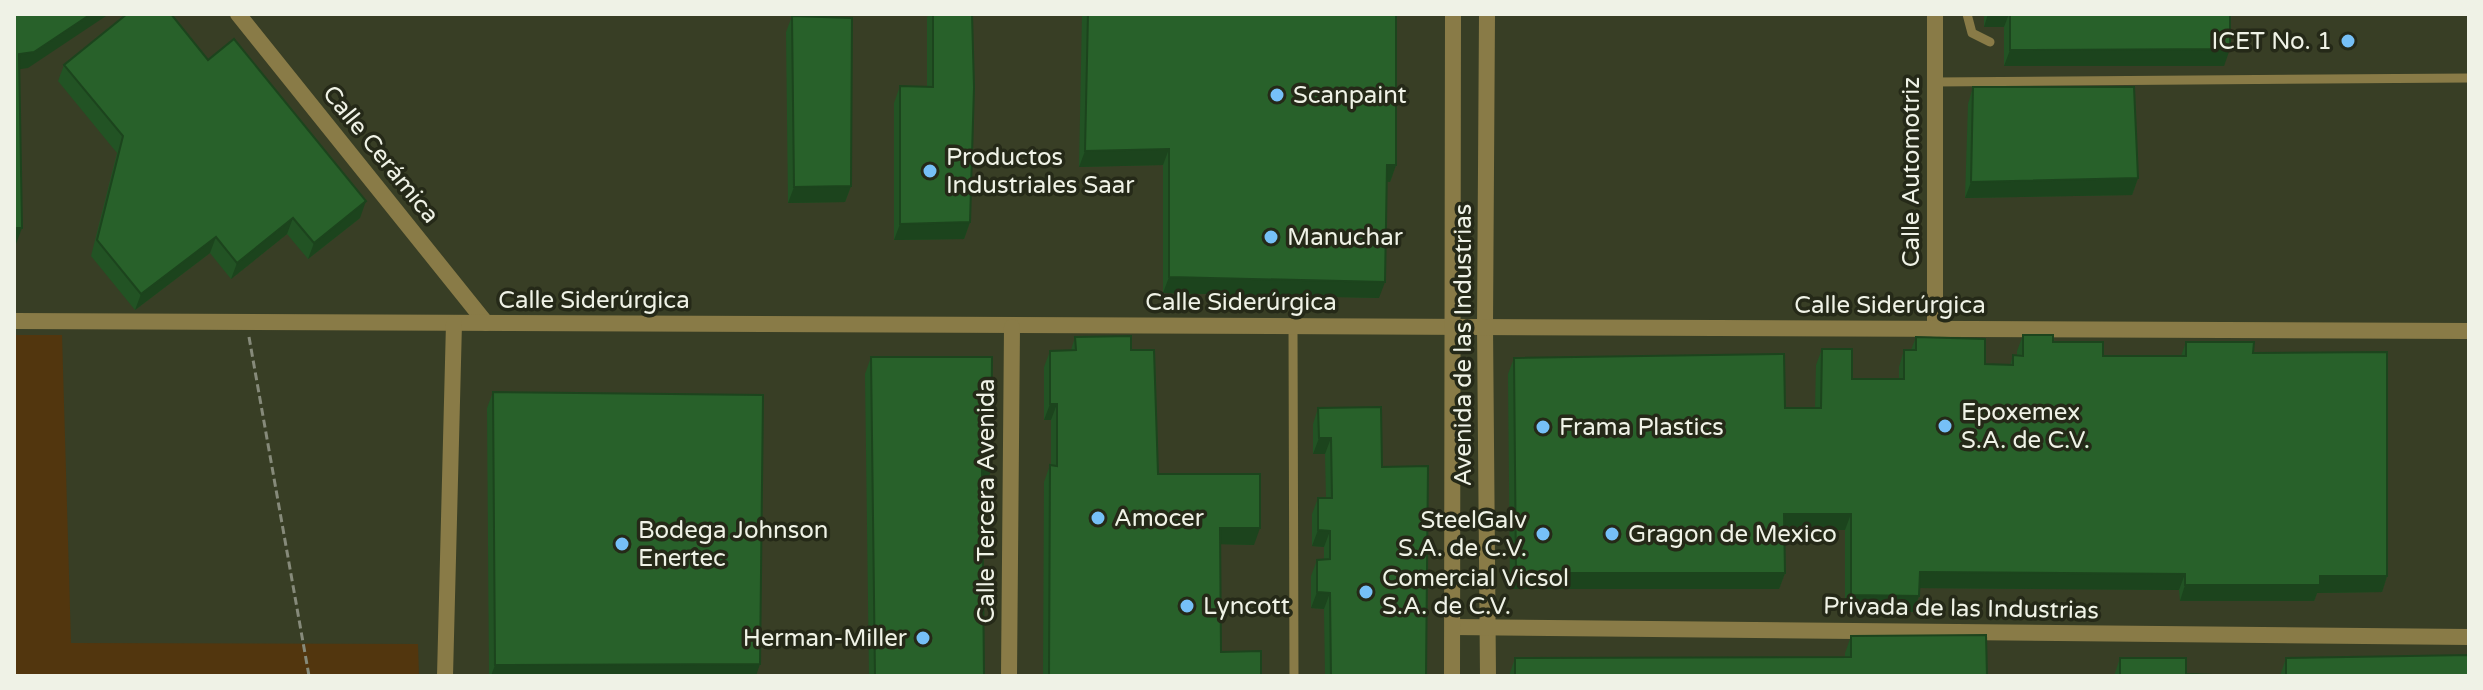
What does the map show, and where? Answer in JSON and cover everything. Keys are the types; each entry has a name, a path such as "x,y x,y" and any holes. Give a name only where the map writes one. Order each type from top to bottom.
{"street":[{"name":"Calle Cerámica","path":"238,14 486,323"},
{"name":"Avenida de las Industrias","path":"1452,676 1453,14"},
{"name":"Avenida de las Industrias","path":"1487,14 1485,326 1488,676"},
{"name":"Calle Automotriz","path":"1935,14 1935,329"},
{"name":"Calle Siderúrgica","path":"14,321 2469,331"},
{"path":"445,676 454,323"},
{"name":"Calle Tercera Avenida","path":"1009,676 1012,327"},
{"name":"Privada de las Industrias","path":"1453,627 2469,637"}],"lane":[{"path":"1967,14 1972,33 1990,42"},
{"path":"1935,82 2469,78"},
{"path":"1293,326 1294,676"}],"path":[{"path":"246,322 309,676"}],"shaded area":[{"path":"14,14 2469,14 2469,676 14,676"},
{"path":"14,335 62,335 71,643 418,644 419,676 14,676"}],"building":[{"path":"14,14 91,14 34,52 19,54 22,228 14,228"},
{"path":"127,14 171,14 208,60 234,39 366,201 314,243 293,218 237,263 216,237 141,294 97,240 123,136 64,65"},
{"name":"Productos Industriales Saar","path":"933,14 972,14 974,87 970,222 900,224 900,86 933,87"},
{"path":"1088,14 1396,14 1396,165 1387,165 1385,282 1169,277 1169,149 1085,151"},
{"path":"2010,14 2230,14 2230,49 2010,50"},
{"path":"792,16 852,18 851,186 794,187"},
{"path":"1973,87 2134,87 2138,178 1971,182"},
{"path":"2023,335 2053,335 2053,342 2103,342 2103,356 2186,356 2186,342 2254,342 2253,353 2387,352 2387,576 2320,576 2320,585 2185,585 2185,574 1920,572 1919,596 1851,595 1851,514 1784,514 1785,573 1516,573 1514,358 1784,354 1785,408 1821,408 1822,349 1852,349 1852,379 1904,379 1904,350 1916,350 1916,337 1985,339 1985,364 2013,365 2013,355 2023,356"},
{"path":"1131,336 1131,350 1154,350 1158,474 1260,474 1260,528 1220,528 1221,652 1261,651 1261,676 1049,676 1050,465 1057,466 1057,404 1050,404 1050,351 1076,350 1075,337"},
{"path":"871,357 992,357 991,471 982,470 984,676 875,676"},
{"name":"Bodega Johnson Enertec","path":"493,392 763,395 760,664 495,665"},
{"path":"1381,407 1382,467 1428,466 1426,676 1331,676 1330,593 1317,592 1317,560 1330,559 1330,531 1318,530 1318,498 1332,498 1331,438 1319,438 1318,408"},
{"path":"1986,635 1987,676 1515,676 1515,658 1851,657 1851,636"},
{"path":"2469,655 2469,676 2286,676 2286,658"},
{"path":"2120,658 2186,658 2186,674 2212,676 2120,676"}],"place":[{"name":"ICET No. 1","path":"2348,41"},
{"name":"Scanpaint","path":"1277,95"},
{"name":"Productos Industriales Saar","path":"930,171"},
{"name":"Manuchar","path":"1271,237"},
{"name":"Epoxemex S.A. de C.V.","path":"1945,426"},
{"name":"Frama Plastics","path":"1543,427"},
{"name":"Amocer","path":"1098,518"},
{"name":"SteelGalv S.A. de C.V.","path":"1543,534"},
{"name":"Gragon de Mexico","path":"1612,534"},
{"name":"Bodega Johnson Enertec","path":"622,544"},
{"name":"Comercial Vicsol S.A. de C.V.","path":"1366,592"},
{"name":"Lyncott","path":"1187,606"},
{"name":"Herman-Miller","path":"923,638"}]}
